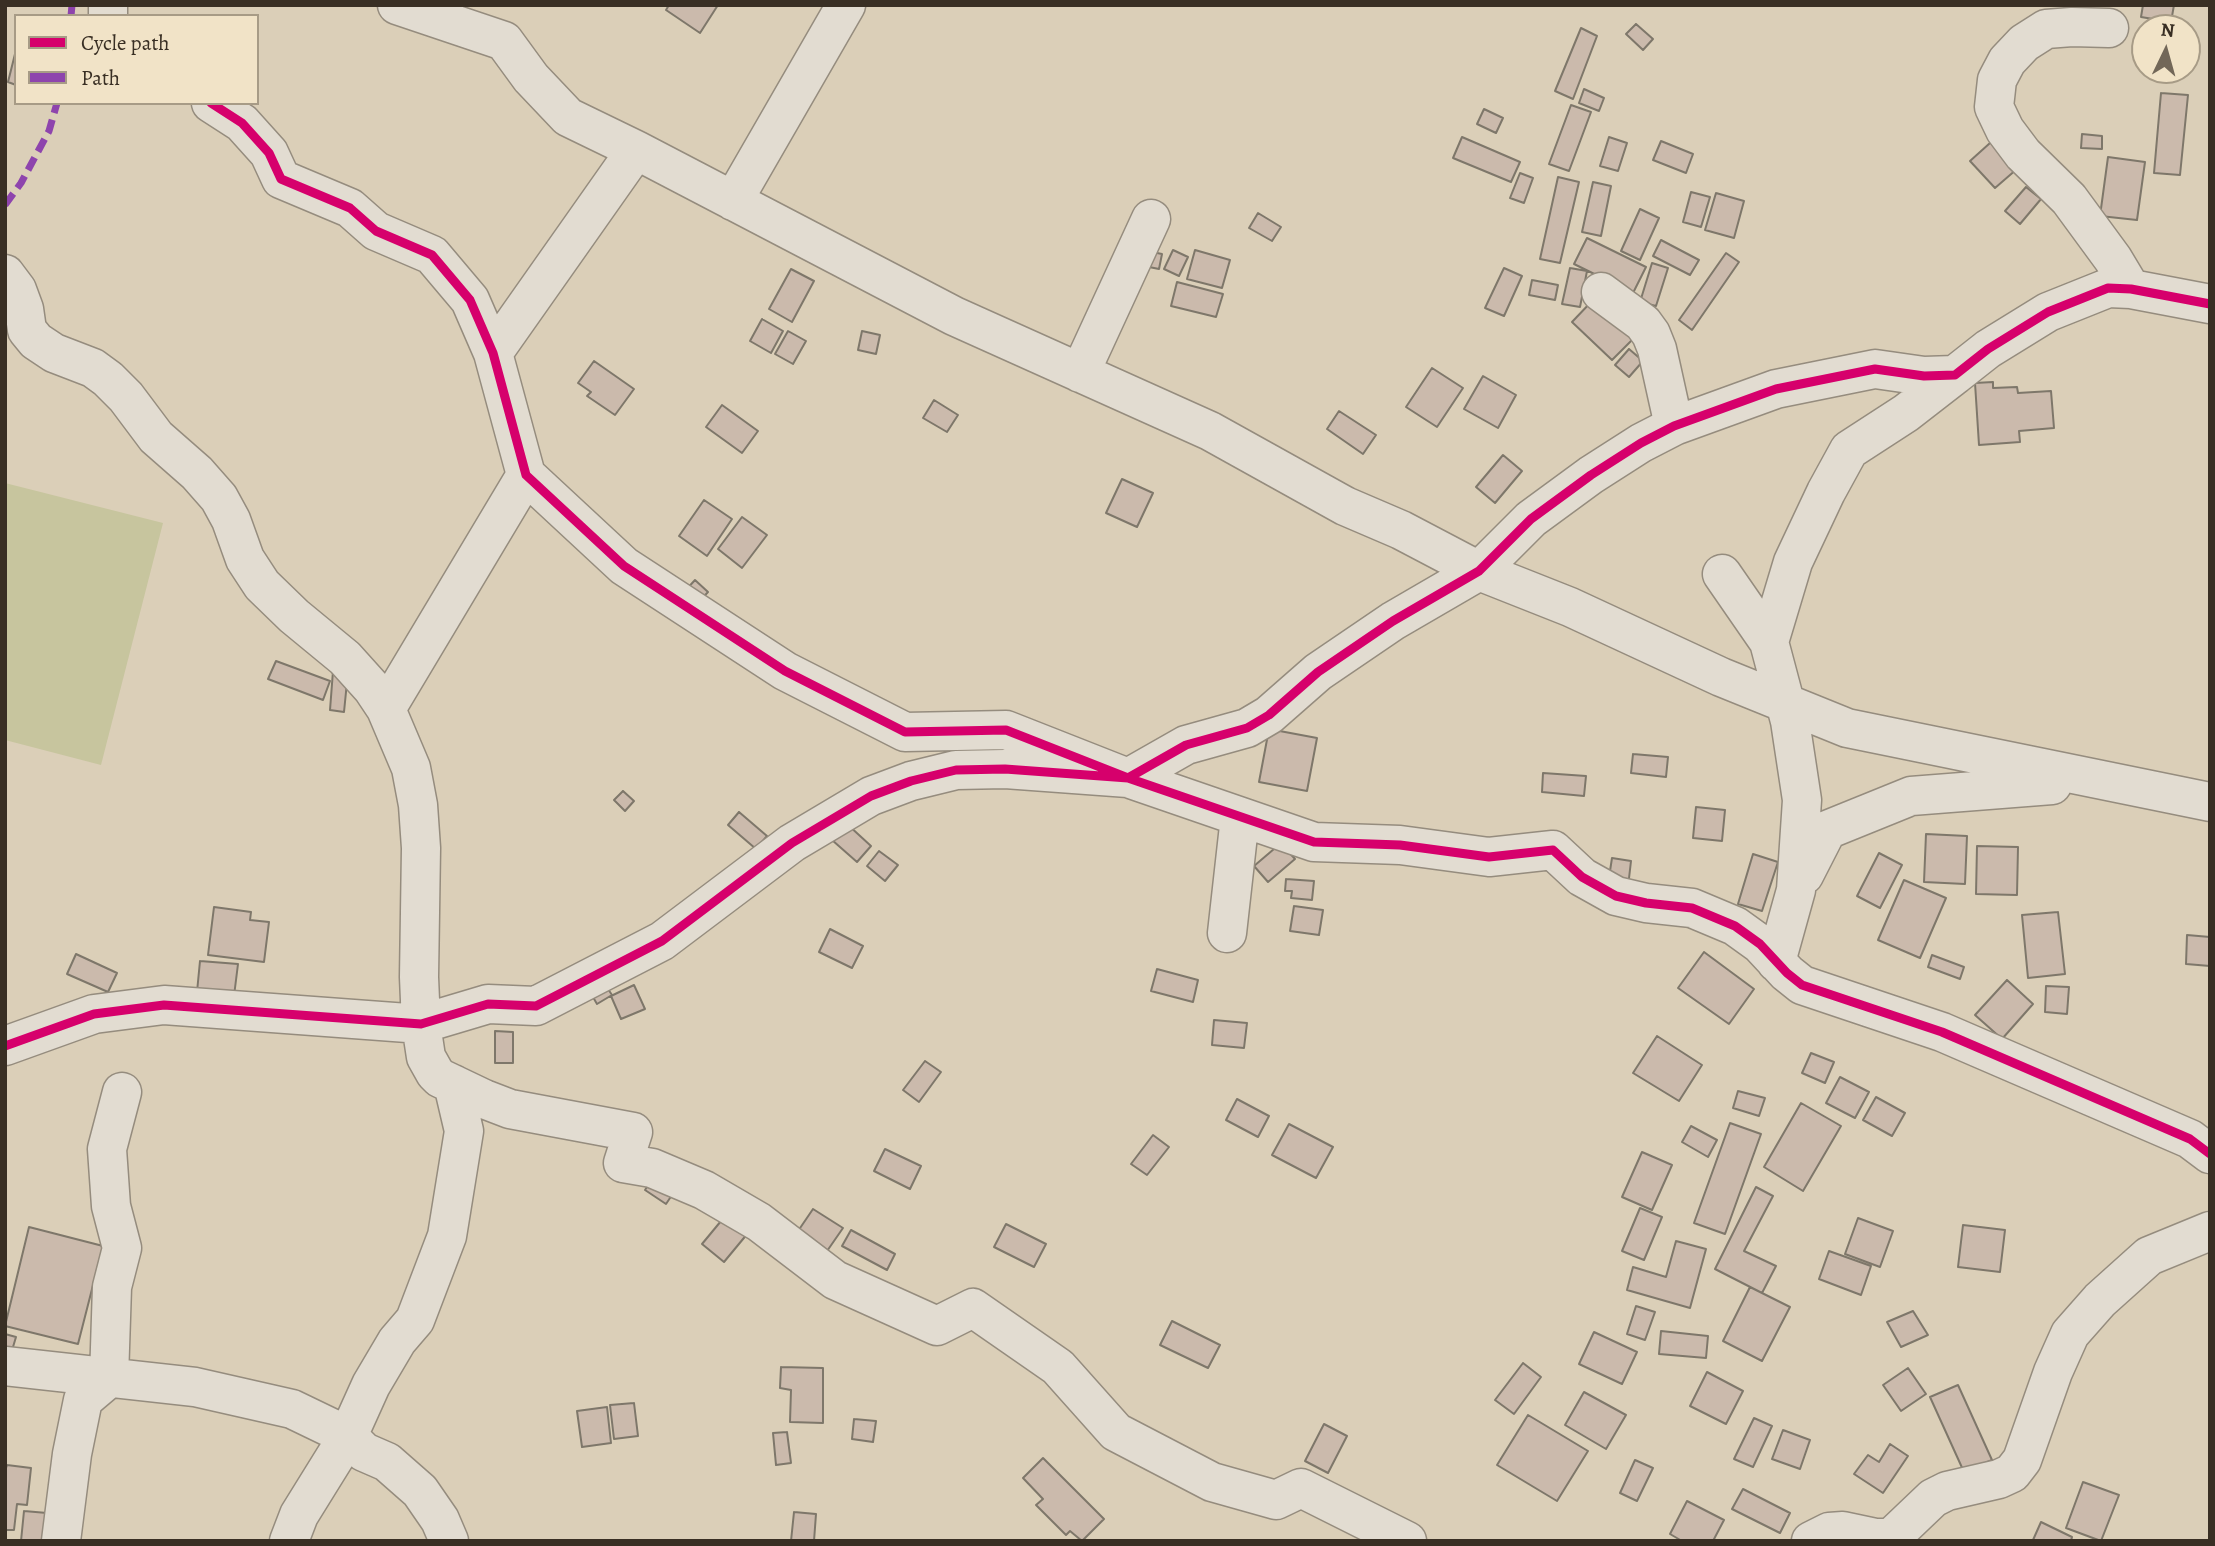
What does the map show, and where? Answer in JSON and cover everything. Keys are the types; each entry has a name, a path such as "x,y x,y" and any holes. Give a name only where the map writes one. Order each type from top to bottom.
{"street":[{"path":"397,5 503,41 531,78 568,117 954,316 1210,431 1345,506 1401,530 1479,572 1570,607 1721,677 1847,728 2106,783 2210,802"},
{"path":"733,201 846,5"},
{"path":"2109,28 2046,29 2024,43 2007,61 1997,80 1994,107 2005,130 2024,154 2069,199 2113,259 2131,289"},
{"path":"214,105 242,123 269,153 281,179 350,208 376,231 432,255 470,300 493,353 526,475 624,566 785,671 905,732 1006,730 1128,778 1314,842 1400,845 1489,857 1553,849 1582,877 1616,896 1646,904 1692,908 1735,926 1760,944 1801,985 1942,1032 2190,1139 2210,1154"},
{"path":"493,353 636,150"},
{"path":"1080,373 1151,219"},
{"path":"5,274 17,290 24,309 27,330 36,341 54,353 93,368 117,388 156,438 197,473 219,498 231,520 245,559 262,585 294,616 345,658 372,688 386,709 411,768 418,805 421,848 421,1024 424,1051 440,1078 484,1100 510,1109 632,1132 623,1163 652,1168 704,1190 759,1222 835,1280 937,1326 973,1308 1058,1367 1116,1432 1212,1482 1276,1500 1301,1488 1407,1541"},
{"path":"1769,642 1793,562 1849,450 1906,413 1988,349 2048,312 2108,288 2131,289 2210,304"},
{"path":"1601,292 1643,323 1651,334 1657,349 1674,426"},
{"path":"5,1046 94,1014 164,1005 421,1024 488,1004 536,1006 662,941 792,843 871,796 911,781 956,770 1128,778 1186,745 1247,728 1269,715 1318,672 1393,621 1479,572 1531,519 1591,475 1640,443 1674,426 1776,389 1875,369 1924,376 1955,375"},
{"path":"386,709 526,475"},
{"path":"1721,574 1769,642 1790,720 1802,800 1796,890 1776,962"},
{"path":"1796,890 1827,830 1911,796 2013,786 2106,783"},
{"path":"1227,933 1240,817"},
{"path":"289,1541 299,1515 348,1437 371,1385 397,1340 415,1320 447,1236 464,1131 453,1084"},
{"path":"61,1541 72,1454 83,1400 109,1378 112,1287 122,1248 111,1206 107,1149 122,1092"},
{"path":"1811,1541 1829,1532 1843,1531 1876,1538 1891,1538 1940,1494 1999,1479 2012,1473 2022,1460 2053,1372 2070,1334 2100,1300 2149,1256 2210,1231"},
{"path":"5,1366 195,1387 292,1409 348,1437 364,1452 387,1462 420,1491 440,1520 449,1541"}],"shaded area":[{"path":"5,483 163,523 101,765 5,740"}],"building":[{"path":"669,5 718,5 700,33 666,10"},
{"path":"2143,5 2174,5 2172,14 2142,14"},
{"path":"1636,24 1653,39 1643,50 1626,34"},
{"path":"1581,28 1597,36 1573,99 1555,91"},
{"path":"14,58 14,84 8,82"},
{"path":"1584,89 1604,98 1599,111 1579,103"},
{"path":"2161,93 2188,95 2180,175 2154,173"},
{"path":"1571,105 1591,112 1569,171 1549,164"},
{"path":"1484,109 1503,118 1496,133 1477,124"},
{"path":"2000,134 2025,162 1995,188 1970,161"},
{"path":"2082,134 2102,136 2102,149 2081,148"},
{"path":"1462,137 1520,162 1511,182 1453,158"},
{"path":"1609,137 1627,143 1618,171 1600,166"},
{"path":"1661,141 1693,154 1686,173 1653,160"},
{"path":"2108,157 2145,162 2137,220 2100,216"},
{"path":"1520,173 1533,178 1524,203 1510,198"},
{"path":"1558,177 1579,182 1560,263 1540,259"},
{"path":"1593,182 1611,186 1601,236 1582,232"},
{"path":"2026,187 2041,199 2020,224 2005,211"},
{"path":"1691,192 1710,197 1701,227 1683,222"},
{"path":"1716,193 1744,201 1734,238 1705,230"},
{"path":"1640,209 1659,218 1640,260 1621,251"},
{"path":"1258,213 1281,227 1272,241 1249,228"},
{"path":"1587,238 1646,267 1633,293 1574,264"},
{"path":"1661,240 1699,260 1690,275 1653,256"},
{"path":"1173,250 1188,257 1179,276 1164,269"},
{"path":"1195,250 1230,260 1222,288 1187,279"},
{"path":"1147,251 1162,254 1159,269 1144,266"},
{"path":"1726,253 1739,262 1692,330 1679,320"},
{"path":"1652,263 1668,268 1656,306 1640,302"},
{"path":"1504,268 1522,276 1504,316 1485,308"},
{"path":"1570,268 1587,271 1580,307 1562,304"},
{"path":"791,269 814,281 792,322 769,309"},
{"path":"1532,280 1558,285 1555,300 1529,295"},
{"path":"1177,282 1223,294 1216,317 1171,306"},
{"path":"1592,301 1633,339 1612,360 1572,322"},
{"path":"762,319 783,331 771,353 750,341"},
{"path":"788,331 806,341 793,364 775,354"},
{"path":"862,331 880,335 876,354 858,350"},
{"path":"1629,349 1643,361 1629,377 1615,365"},
{"path":"594,361 634,389 615,415 587,396 591,392 578,383"},
{"path":"1432,368 1463,388 1437,427 1406,407"},
{"path":"1483,376 1516,395 1498,428 1464,409"},
{"path":"1993,382 1993,388 2017,387 2018,393 2051,391 2054,428 2019,431 2020,442 1979,445 1975,383"},
{"path":"934,400 958,415 947,432 923,418"},
{"path":"722,405 758,431 742,453 706,427"},
{"path":"1339,411 1376,435 1363,454 1327,429"},
{"path":"1503,455 1522,471 1495,503 1476,487"},
{"path":"1122,479 1153,493 1137,527 1106,513"},
{"path":"704,500 732,519 707,556 679,536"},
{"path":"742,517 767,535 742,568 718,549"},
{"path":"695,580 708,592 697,604 684,592"},
{"path":"276,661 330,681 323,700 268,679"},
{"path":"333,671 348,672 344,712 330,710"},
{"path":"1269,729 1317,738 1307,791 1259,782"},
{"path":"1633,754 1668,757 1666,777 1631,773"},
{"path":"1543,773 1586,776 1584,796 1542,792"},
{"path":"623,791 634,801 625,811 614,800"},
{"path":"1696,807 1725,810 1722,841 1693,838"},
{"path":"739,812 767,836 756,849 728,825"},
{"path":"847,824 871,846 857,862 832,840"},
{"path":"1926,834 1967,836 1965,884 1924,882"},
{"path":"1281,843 1295,859 1268,882 1254,866"},
{"path":"1977,846 2018,847 2017,895 1976,894"},
{"path":"879,851 898,865 885,881 867,866"},
{"path":"1879,853 1902,865 1880,908 1857,896"},
{"path":"1753,854 1778,862 1762,911 1738,904"},
{"path":"1612,858 1631,861 1628,887 1608,884"},
{"path":"1286,879 1314,881 1312,900 1291,898 1292,891 1285,891"},
{"path":"1904,880 1946,898 1920,958 1878,940"},
{"path":"1294,906 1323,910 1319,935 1290,931"},
{"path":"214,907 251,912 250,920 269,922 264,962 208,955"},
{"path":"2058,912 2065,974 2028,978 2022,915"},
{"path":"830,929 863,946 852,968 819,952"},
{"path":"2187,935 2210,937 2210,966 2186,964"},
{"path":"1704,952 1754,989 1729,1024 1678,988"},
{"path":"76,954 117,973 108,992 67,974"},
{"path":"1932,955 1964,967 1960,979 1928,967"},
{"path":"200,961 238,964 234,996 197,992"},
{"path":"1157,969 1198,980 1193,1002 1151,991"},
{"path":"2007,980 2033,1004 2002,1039 1975,1015"},
{"path":"604,983 612,995 597,1004 590,992"},
{"path":"634,985 645,1009 621,1019 611,996"},
{"path":"2046,986 2069,987 2067,1014 2045,1012"},
{"path":"1214,1020 1247,1023 1244,1048 1212,1045"},
{"path":"495,1031 513,1032 513,1063 495,1063"},
{"path":"1657,1036 1702,1065 1679,1101 1633,1073"},
{"path":"1811,1053 1834,1062 1825,1083 1802,1073"},
{"path":"925,1061 941,1072 919,1102 903,1090"},
{"path":"1840,1077 1869,1092 1855,1118 1826,1103"},
{"path":"1738,1091 1765,1098 1759,1116 1733,1108"},
{"path":"1876,1097 1905,1113 1892,1136 1863,1120"},
{"path":"1237,1099 1269,1116 1258,1137 1226,1120"},
{"path":"1801,1103 1841,1126 1803,1191 1764,1167"},
{"path":"1730,1123 1761,1134 1725,1234 1694,1223"},
{"path":"1289,1124 1333,1147 1316,1178 1272,1155"},
{"path":"1691,1126 1717,1140 1708,1157 1682,1142"},
{"path":"1153,1135 1169,1147 1147,1175 1131,1164"},
{"path":"885,1149 921,1166 910,1189 874,1171"},
{"path":"1642,1152 1672,1165 1652,1210 1622,1197"},
{"path":"653,1178 674,1192 666,1204 645,1190"},
{"path":"1756,1187 1773,1196 1744,1251 1776,1266 1762,1293 1715,1269"},
{"path":"1640,1208 1662,1217 1644,1260 1622,1251"},
{"path":"813,1209 843,1228 825,1254 796,1234"},
{"path":"726,1215 748,1233 724,1262 702,1244"},
{"path":"1858,1218 1893,1231 1880,1267 1845,1254"},
{"path":"1006,1224 1046,1244 1034,1267 994,1247"},
{"path":"1963,1225 2005,1230 2000,1272 1958,1267"},
{"path":"29,1227 103,1246 78,1344 5,1326"},
{"path":"851,1230 895,1254 887,1270 842,1246"},
{"path":"1676,1241 1706,1249 1690,1308 1627,1290 1633,1267 1666,1277"},
{"path":"1829,1251 1871,1266 1861,1295 1819,1279"},
{"path":"1750,1287 1790,1307 1762,1361 1723,1341"},
{"path":"1636,1306 1655,1312 1645,1340 1627,1334"},
{"path":"1913,1311 1928,1335 1901,1347 1887,1322"},
{"path":"1172,1321 1220,1345 1208,1368 1160,1345"},
{"path":"1661,1331 1708,1336 1706,1358 1659,1354"},
{"path":"1594,1332 1637,1352 1622,1384 1579,1364"},
{"path":"5,1334 16,1337 10,1357 5,1355"},
{"path":"1523,1363 1541,1377 1514,1414 1495,1400"},
{"path":"781,1367 823,1368 823,1423 790,1422 791,1390 780,1388"},
{"path":"1908,1368 1926,1394 1901,1411 1883,1385"},
{"path":"1707,1372 1743,1391 1726,1424 1690,1406"},
{"path":"1958,1385 1992,1460 1964,1472 1930,1397"},
{"path":"1584,1392 1626,1415 1606,1449 1565,1425"},
{"path":"634,1403 638,1436 614,1439 610,1405"},
{"path":"607,1407 611,1443 582,1447 577,1411"},
{"path":"1528,1415 1588,1451 1557,1501 1497,1465"},
{"path":"1754,1418 1772,1426 1753,1467 1734,1459"},
{"path":"854,1419 876,1421 873,1442 852,1439"},
{"path":"1324,1424 1347,1436 1328,1473 1305,1461"},
{"path":"1783,1430 1810,1440 1800,1469 1772,1459"},
{"path":"787,1432 791,1463 776,1465 773,1433"},
{"path":"1890,1444 1908,1456 1883,1493 1854,1474 1868,1455 1879,1462"},
{"path":"1043,1458 1104,1519 1082,1541 1070,1531 1066,1535 1036,1505 1043,1499 1023,1478"},
{"path":"1635,1460 1653,1468 1637,1501 1620,1493"},
{"path":"7,1465 31,1468 27,1505 17,1504 14,1530 5,1530"},
{"path":"2083,1482 2119,1495 2101,1541 2066,1528"},
{"path":"1743,1489 1790,1513 1780,1533 1732,1509"},
{"path":"1687,1501 1724,1520 1713,1541 1682,1541 1670,1534"},
{"path":"24,1511 47,1513 45,1541 21,1541"},
{"path":"794,1512 816,1514 814,1541 791,1541"},
{"path":"2041,1522 2072,1537 2071,1541 2033,1540"}],"marked path":[{"path":"71,14 72,5"},
{"path":"5,205 21,183 49,131 56,105"}],"cycle path":[{"path":"214,105 242,123 269,153 281,179 350,208 376,231 432,255 470,300 493,353 526,475 624,566 785,671 905,732 1006,730 1128,778 1314,842 1400,845 1489,857 1553,850 1582,877 1616,896 1646,903 1692,908 1735,926 1760,944 1802,985 1942,1032 2190,1139 2210,1154"},
{"path":"5,1046 94,1014 164,1005 421,1024 488,1004 536,1006 662,941 792,843 871,796 911,781 956,770 1005,769 1128,778 1186,745 1247,728 1269,715 1318,672 1393,621 1479,571 1531,519 1591,475 1641,443 1674,426 1776,389 1875,369 1924,376 1955,375 1988,349 2048,312 2108,288 2131,289 2210,304"}]}
